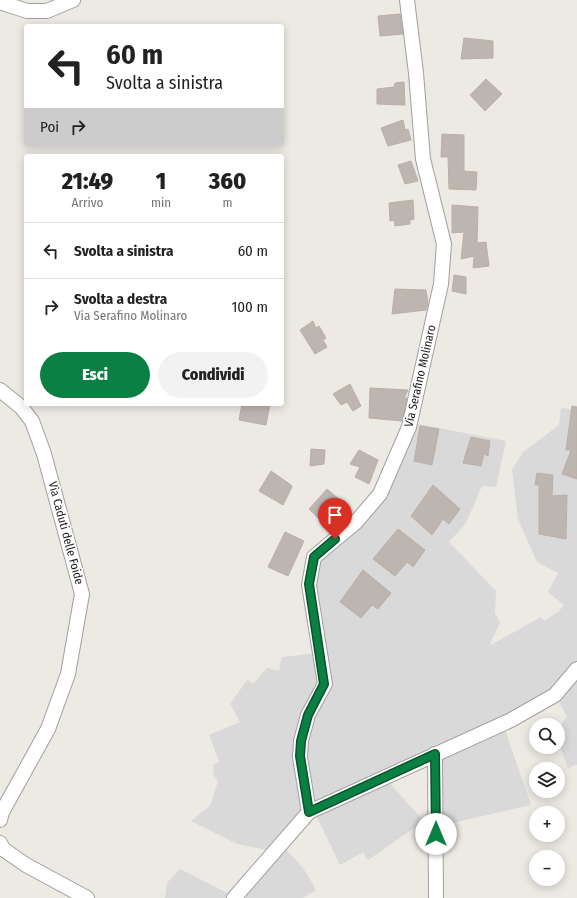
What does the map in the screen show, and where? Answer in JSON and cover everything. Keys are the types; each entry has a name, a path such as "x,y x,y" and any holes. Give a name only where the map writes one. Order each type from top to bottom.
{"street":[{"path":"0,2 27,12 47,12 73,0"},
{"name":"Via Serafino Molinaro","path":"309,812 300,756 301,741 308,715 324,684 309,584 314,557 356,522 380,494 409,427 441,284 444,244 423,159 416,73 407,0"},
{"name":"Via Caduti delle Foide","path":"0,390 21,407 32,421 44,454 82,594 68,674 48,729 2,812 0,820"},
{"path":"234,898 309,812 511,720 555,695 577,669"},
{"path":"435,754 436,898"},
{"path":"0,842 3,849 26,865 87,898"}],"shaded area":[{"path":"561,408 577,410 577,664 554,692 510,717 311,807 304,743 328,686 312,585 317,559 354,528 413,423 506,441 496,487 482,486 466,523 449,542 496,591 495,613 500,623 489,646 541,617 545,621 559,611 564,605 548,592 558,573 537,562 518,519 512,470 523,452 559,425"},
{"path":"317,653 322,683 306,714 306,811 272,851 237,844 191,821 210,806 218,781 214,776 213,765 219,761 209,735 240,722 230,704 248,679 253,684 267,668 279,671 282,657"},
{"path":"577,674 577,765 574,765 568,769 563,754 565,754 565,720 567,717 557,698"},
{"path":"504,727 531,805 439,826 438,756"},
{"path":"389,778 392,786 424,821 368,860 363,852 340,865 315,813"},
{"path":"283,846 303,868 316,890 303,898 237,898"},
{"path":"180,869 233,896 231,898 165,898 167,883"}],"building":[{"path":"400,14 403,34 380,36 378,16"},
{"path":"464,38 493,41 493,58 461,59"},
{"path":"486,79 502,94 485,111 470,95"},
{"path":"404,82 405,105 377,104 377,89 394,87 395,83"},
{"path":"403,120 405,130 408,129 411,140 388,146 381,128"},
{"path":"442,134 464,135 464,171 477,172 476,190 449,189 448,157 441,157"},
{"path":"411,161 418,181 405,184 398,165"},
{"path":"413,200 414,219 410,220 410,224 395,226 394,220 390,221 389,203"},
{"path":"452,205 478,207 477,243 486,242 489,266 473,268 474,256 461,259 464,232 452,233"},
{"path":"454,275 466,277 466,294 452,291"},
{"path":"395,289 426,290 428,303 426,310 392,314"},
{"path":"313,321 316,328 319,326 326,338 323,340 327,347 315,354 300,330"},
{"path":"350,384 361,406 353,411 347,402 341,405 333,394"},
{"path":"370,388 408,390 404,398 407,398 402,421 369,418"},
{"path":"242,406 270,406 266,425 239,420"},
{"path":"572,406 577,407 577,479 562,474 571,450 566,450"},
{"path":"420,426 439,429 432,465 414,461"},
{"path":"471,437 490,441 488,456 484,454 481,466 463,463"},
{"path":"311,449 325,450 324,464 310,466"},
{"path":"359,450 378,460 369,484 355,477 360,467 350,464"},
{"path":"271,471 292,487 283,505 259,491"},
{"path":"537,473 553,475 552,496 567,495 566,539 539,534 539,485 535,485"},
{"path":"433,485 460,509 449,524 443,519 432,535 411,516"},
{"path":"327,489 340,500 326,517 323,513 319,519 309,509"},
{"path":"398,529 425,550 413,567 407,562 395,576 373,559"},
{"path":"285,532 304,541 288,576 268,567"},
{"path":"363,570 391,593 378,609 372,605 361,618 340,602"}],"route":[{"path":"335,539 314,557 309,584 324,684 308,715 301,741 300,756 309,812 435,754 436,834"}]}
